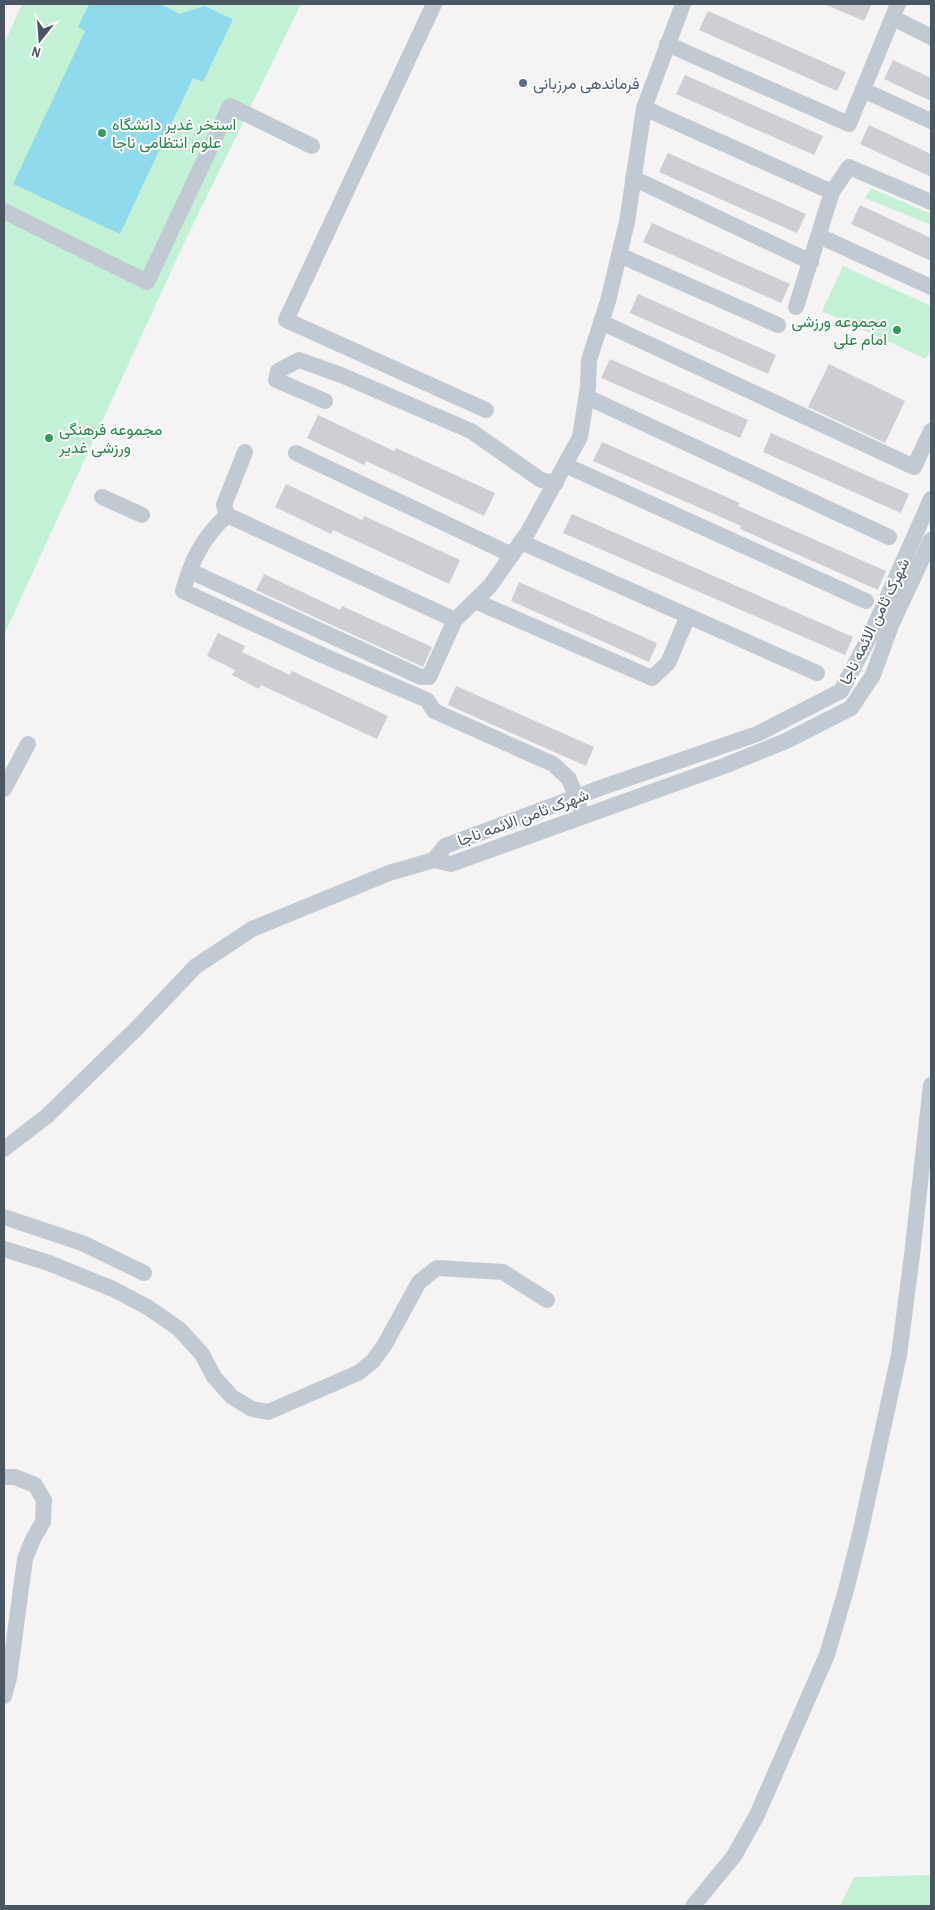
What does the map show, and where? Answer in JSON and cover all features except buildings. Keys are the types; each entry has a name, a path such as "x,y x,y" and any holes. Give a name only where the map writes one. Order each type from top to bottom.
{"street":[{"path":"434,4 286,320 486,410"},
{"path":"190,570 421,677 429,677 455,620 490,586 516,549 556,483 580,437 587,396 589,360 608,301 627,222 644,108 683,4"},
{"path":"667,44 849,124 895,11 931,37"},
{"path":"863,90 931,121"},
{"path":"4,212 147,282 230,106 312,146"},
{"path":"644,108 832,192"},
{"path":"796,307 832,192 850,167 931,202"},
{"path":"633,178 811,262"},
{"path":"819,236 931,287"},
{"path":"619,255 778,325"},
{"path":"601,322 914,467 931,431"},
{"path":"325,401 276,380 278,371 298,360 341,375 471,431 540,480 556,483"},
{"path":"587,396 889,537"},
{"path":"227,516 224,505 245,452"},
{"path":"296,453 516,549 688,616 817,673"},
{"path":"565,465 866,601"},
{"path":"102,497 142,515"},
{"name":"شهرک ثامن الائمه ناجا","path":"931,499 882,629 873,675 851,708 775,745 724,766 451,864 434,860 445,846 576,797 757,734 841,690 882,629 931,540"},
{"path":"227,516 211,531 197,552 183,592 427,700 434,711 553,764 568,779 584,817"},
{"path":"227,516 455,620"},
{"path":"475,600 652,678 668,663 688,616"},
{"path":"768,728 775,745"},
{"path":"4,789 28,744"},
{"path":"4,1149 47,1116 138,1027 196,966 252,929 388,874 434,860"},
{"path":"693,1906 734,1856 757,1815 827,1655 846,1590 899,1355 931,1085"},
{"path":"4,1217 82,1243 144,1273"},
{"path":"4,1249 67,1270 113,1289 148,1308 179,1329 202,1354 214,1377 232,1397 252,1409 268,1412 358,1373 372,1362 384,1346 419,1282 437,1268 503,1272 547,1300"},
{"path":"4,1476 15,1477 35,1485 44,1500 43,1522 33,1539 25,1559 9,1678 4,1696"}],"green space":[{"name":"مجموعه فرهنگی ورزشی غدیر","path":"22,4 301,4 185,241 4,635 4,44"},
{"path":"871,188 931,214 931,225 865,198"},
{"name":"مجموعه ورزشی امام علی","path":"843,266 931,306 931,349 926,359 822,311"},
{"path":"931,1875 931,1906 840,1906 854,1877"}],"water":[{"name":"استخر غدیر دانشگاه علوم انتظامی ناجا","path":"89,4 160,4 180,14 204,6 233,19 203,82 193,78 120,234 13,184 85,31 78,27"}],"place":[{"name":"فرماندهی مرزبانی","path":"523,83"},
{"name":"استخر غدیر دانشگاه علوم انتظامی ناجا","path":"102,133"},
{"name":"مجموعه ورزشی امام علی","path":"897,330"},
{"name":"مجموعه فرهنگی ورزشی غدیر","path":"49,438"}]}
